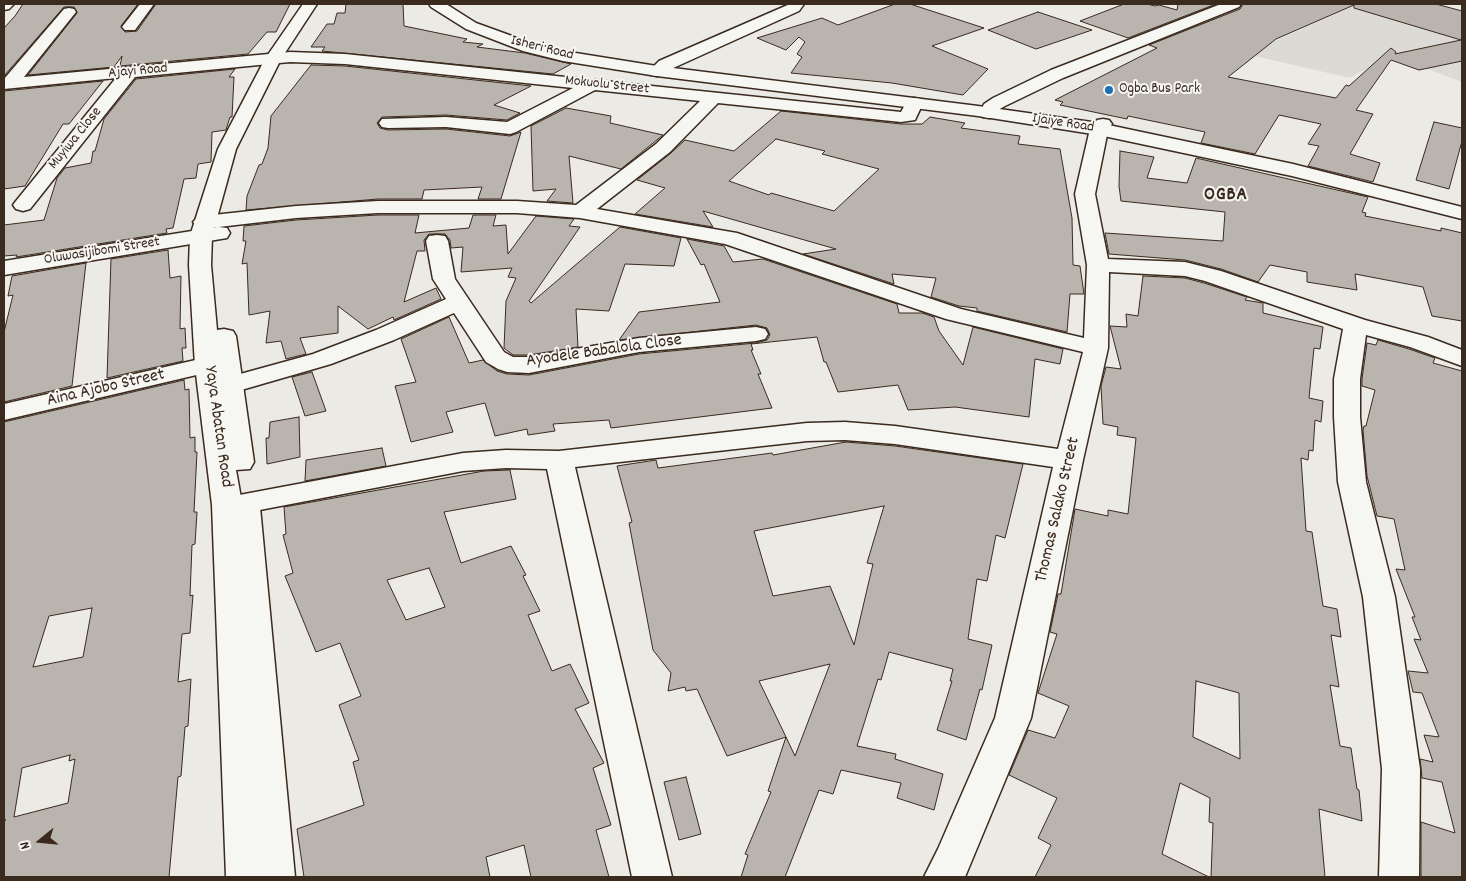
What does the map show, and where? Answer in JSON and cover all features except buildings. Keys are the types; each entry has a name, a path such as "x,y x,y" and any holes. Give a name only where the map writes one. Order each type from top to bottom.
{"street":[{"path":"130,26 147,4"},
{"name":"Yaya Abatan Road","path":"246,877 227,505 220,288 211,228 245,140 282,58 310,4"},
{"name":"Yaya Abatan Road","path":"282,58 324,4"},
{"name":"Isheri Road","path":"436,4 471,26 529,48 563,56 661,68"},
{"name":"Isheri Road","path":"454,4 491,26 529,40 661,68"},
{"path":"661,68 794,8 796,4"},
{"path":"990,111 998,102 1056,74 1234,4"},
{"path":"1190,6 1212,12"},
{"path":"7,84 69,12"},
{"name":"Ajayi Road","path":"7,84 282,58"},
{"name":"Mokuolu Street","path":"282,58 345,59 901,117 909,116 914,103"},
{"name":"Ijaiye Road","path":"661,68 914,103 990,111"},
{"name":"Ijaiye Road","path":"661,68 1172,136 1296,162 1462,203"},
{"name":"Muyiwa Close","path":"23,205 129,73"},
{"path":"388,123 446,122 510,128 594,84"},
{"path":"580,212 663,148 713,98"},
{"name":"Ijaiye Road","path":"1101,127 1292,170 1462,213"},
{"name":"Thomas Salako Street","path":"944,877 953,861 1013,718 1069,460 1096,348 1098,265 1085,194 1089,168 1101,127"},
{"name":"Oluwasijibomi Street","path":"4,268 296,212 378,207 517,207 580,212 729,238 954,314 1096,348"},
{"name":"Ayodele Babalola Close","path":"437,241 444,279 495,357 507,364 529,365 639,345 756,334"},
{"path":"1098,265 1185,269 1213,276 1356,325 1419,342 1462,358"},
{"name":"Aina Ajobo Street","path":"4,412 222,371 331,355 385,335 459,302"},
{"path":"1356,325 1347,379 1346,417 1352,482 1379,598 1401,769 1399,877"},
{"name":"Yaya Abatan Road","path":"222,371 244,503 275,877"},
{"path":"244,503 463,462 506,459 559,460 807,432 844,431 895,435 1069,460"},
{"path":"559,460 652,877"}],"shaded area":[{"path":"1358,4 1436,4 1462,11 1462,82 1391,55 1350,78 1246,54"}],"place":[{"name":"Ogba Bus Park","path":"1109,90"}],"district":[{"name":"OGBA","path":"1226,196"}]}
